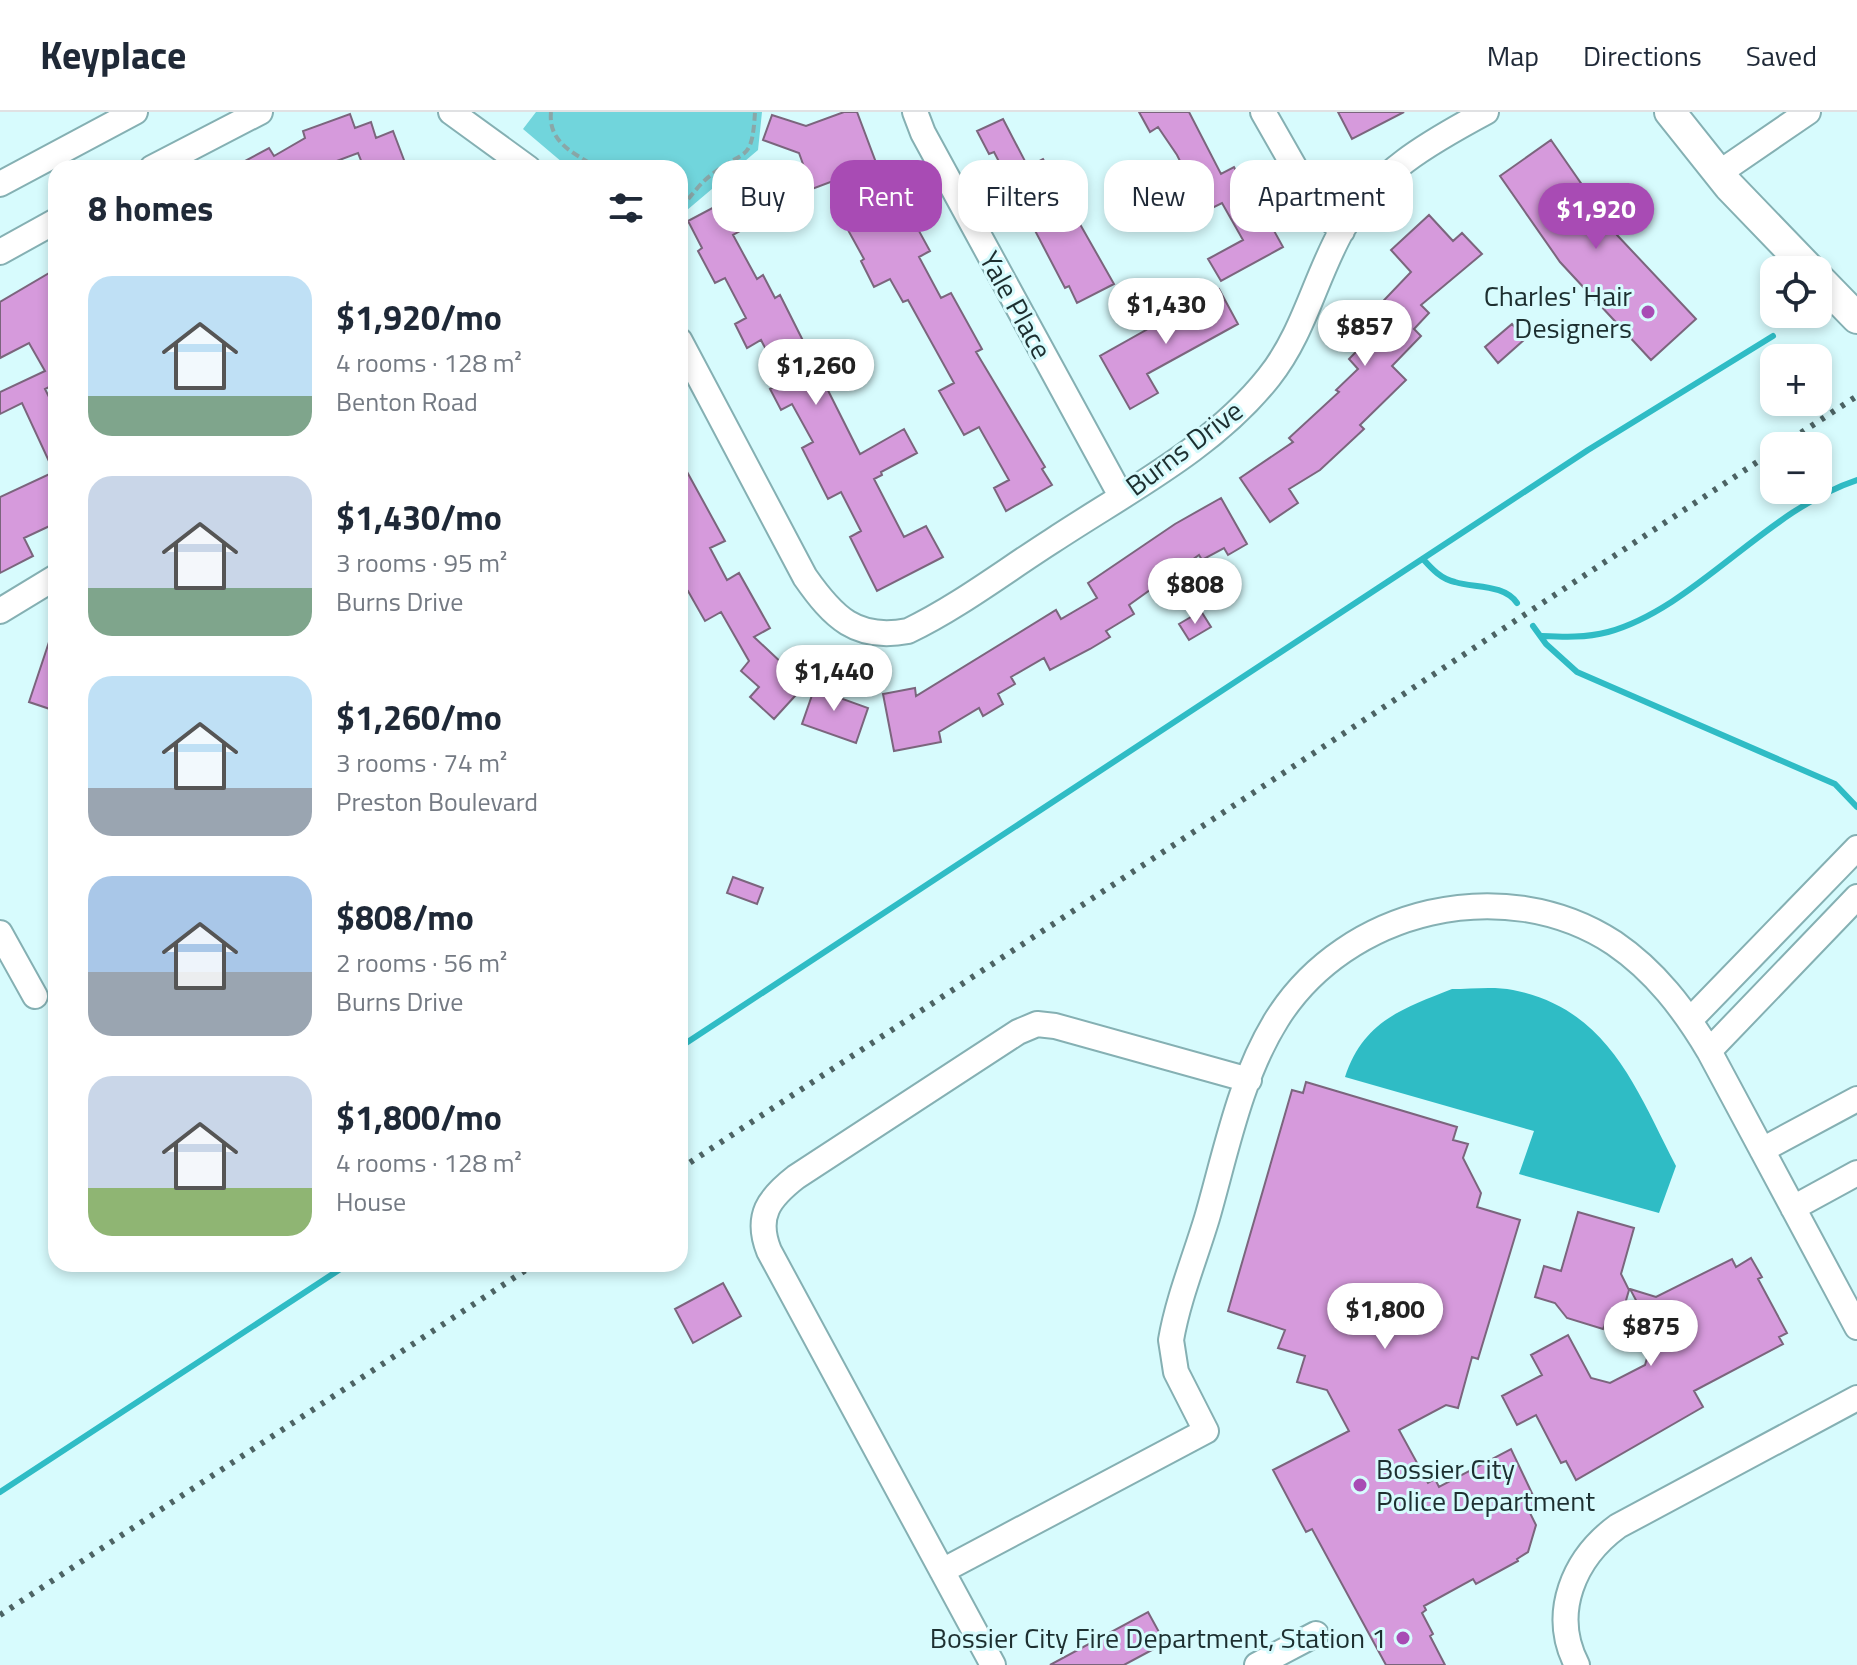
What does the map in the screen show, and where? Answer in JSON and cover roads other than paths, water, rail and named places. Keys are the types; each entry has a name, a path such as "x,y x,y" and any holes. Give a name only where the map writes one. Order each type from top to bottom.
{"main road":[{"path":"1670,112 1719,173 1797,256"},
{"path":"1832,292 1857,318"}],"street":[{"path":"0,184 135,112"},
{"path":"167,160 260,112"},
{"path":"451,112 497,159"},
{"name":"Yale Place","path":"915,112 923,133 1121,496"},
{"path":"1263,112 1290,160"},
{"name":"Burns Drive","path":"1405,160 1456,119 1486,112"},
{"path":"1719,173 1808,112"},
{"path":"0,252 48,225"},
{"name":"Burns Drive","path":"688,371 805,577 827,609 871,634 908,631 1121,496 1206,438 1271,374 1299,328 1342,232"},
{"path":"0,611 48,582"},
{"path":"1690,1020 1857,848"},
{"path":"1709,1051 1850,904 1820,887"},
{"path":"942,1571 1206,1431 1176,1372 1171,1340 1249,1080 1278,1018 1302,987 1331,959 1388,925 1457,908 1497,906 1538,912 1594,932 1626,952 1653,975 1690,1020 1709,1051 1857,1327"},
{"path":"0,933 35,996"},
{"path":"993,1665 769,1251 762,1223 770,1200 796,1177 1018,1032 1037,1024 1055,1026 1249,1080"},
{"path":"1762,1150 1857,1099"},
{"path":"1793,1208 1857,1173"},
{"path":"1577,1665 1567,1642 1565,1614 1576,1572 1592,1547 1618,1526 1857,1398"},
{"path":"1257,1665 1316,1634"}],"waterway":[{"path":"688,1042 1588,450 1773,336"},
{"path":"1541,636 1599,634 1640,620 1701,581 1792,513 1824,494 1857,480"},
{"path":"1423,559 1445,579 1497,590 1517,603"},
{"path":"1533,626 1546,644 1577,672 1835,784 1857,807"},
{"path":"0,1492 336,1272"}],"railway":[{"path":"1802,432 1857,396"},
{"path":"688,1164 1760,460"},
{"path":"0,1615 523,1272"}],"place":[{"name":"Charles' Hair Designers","path":"1648,312"},
{"name":"Bossier City Police Department","path":"1360,1485"},
{"name":"Bossier City Fire Department, Station 1","path":"1403,1638"}]}
